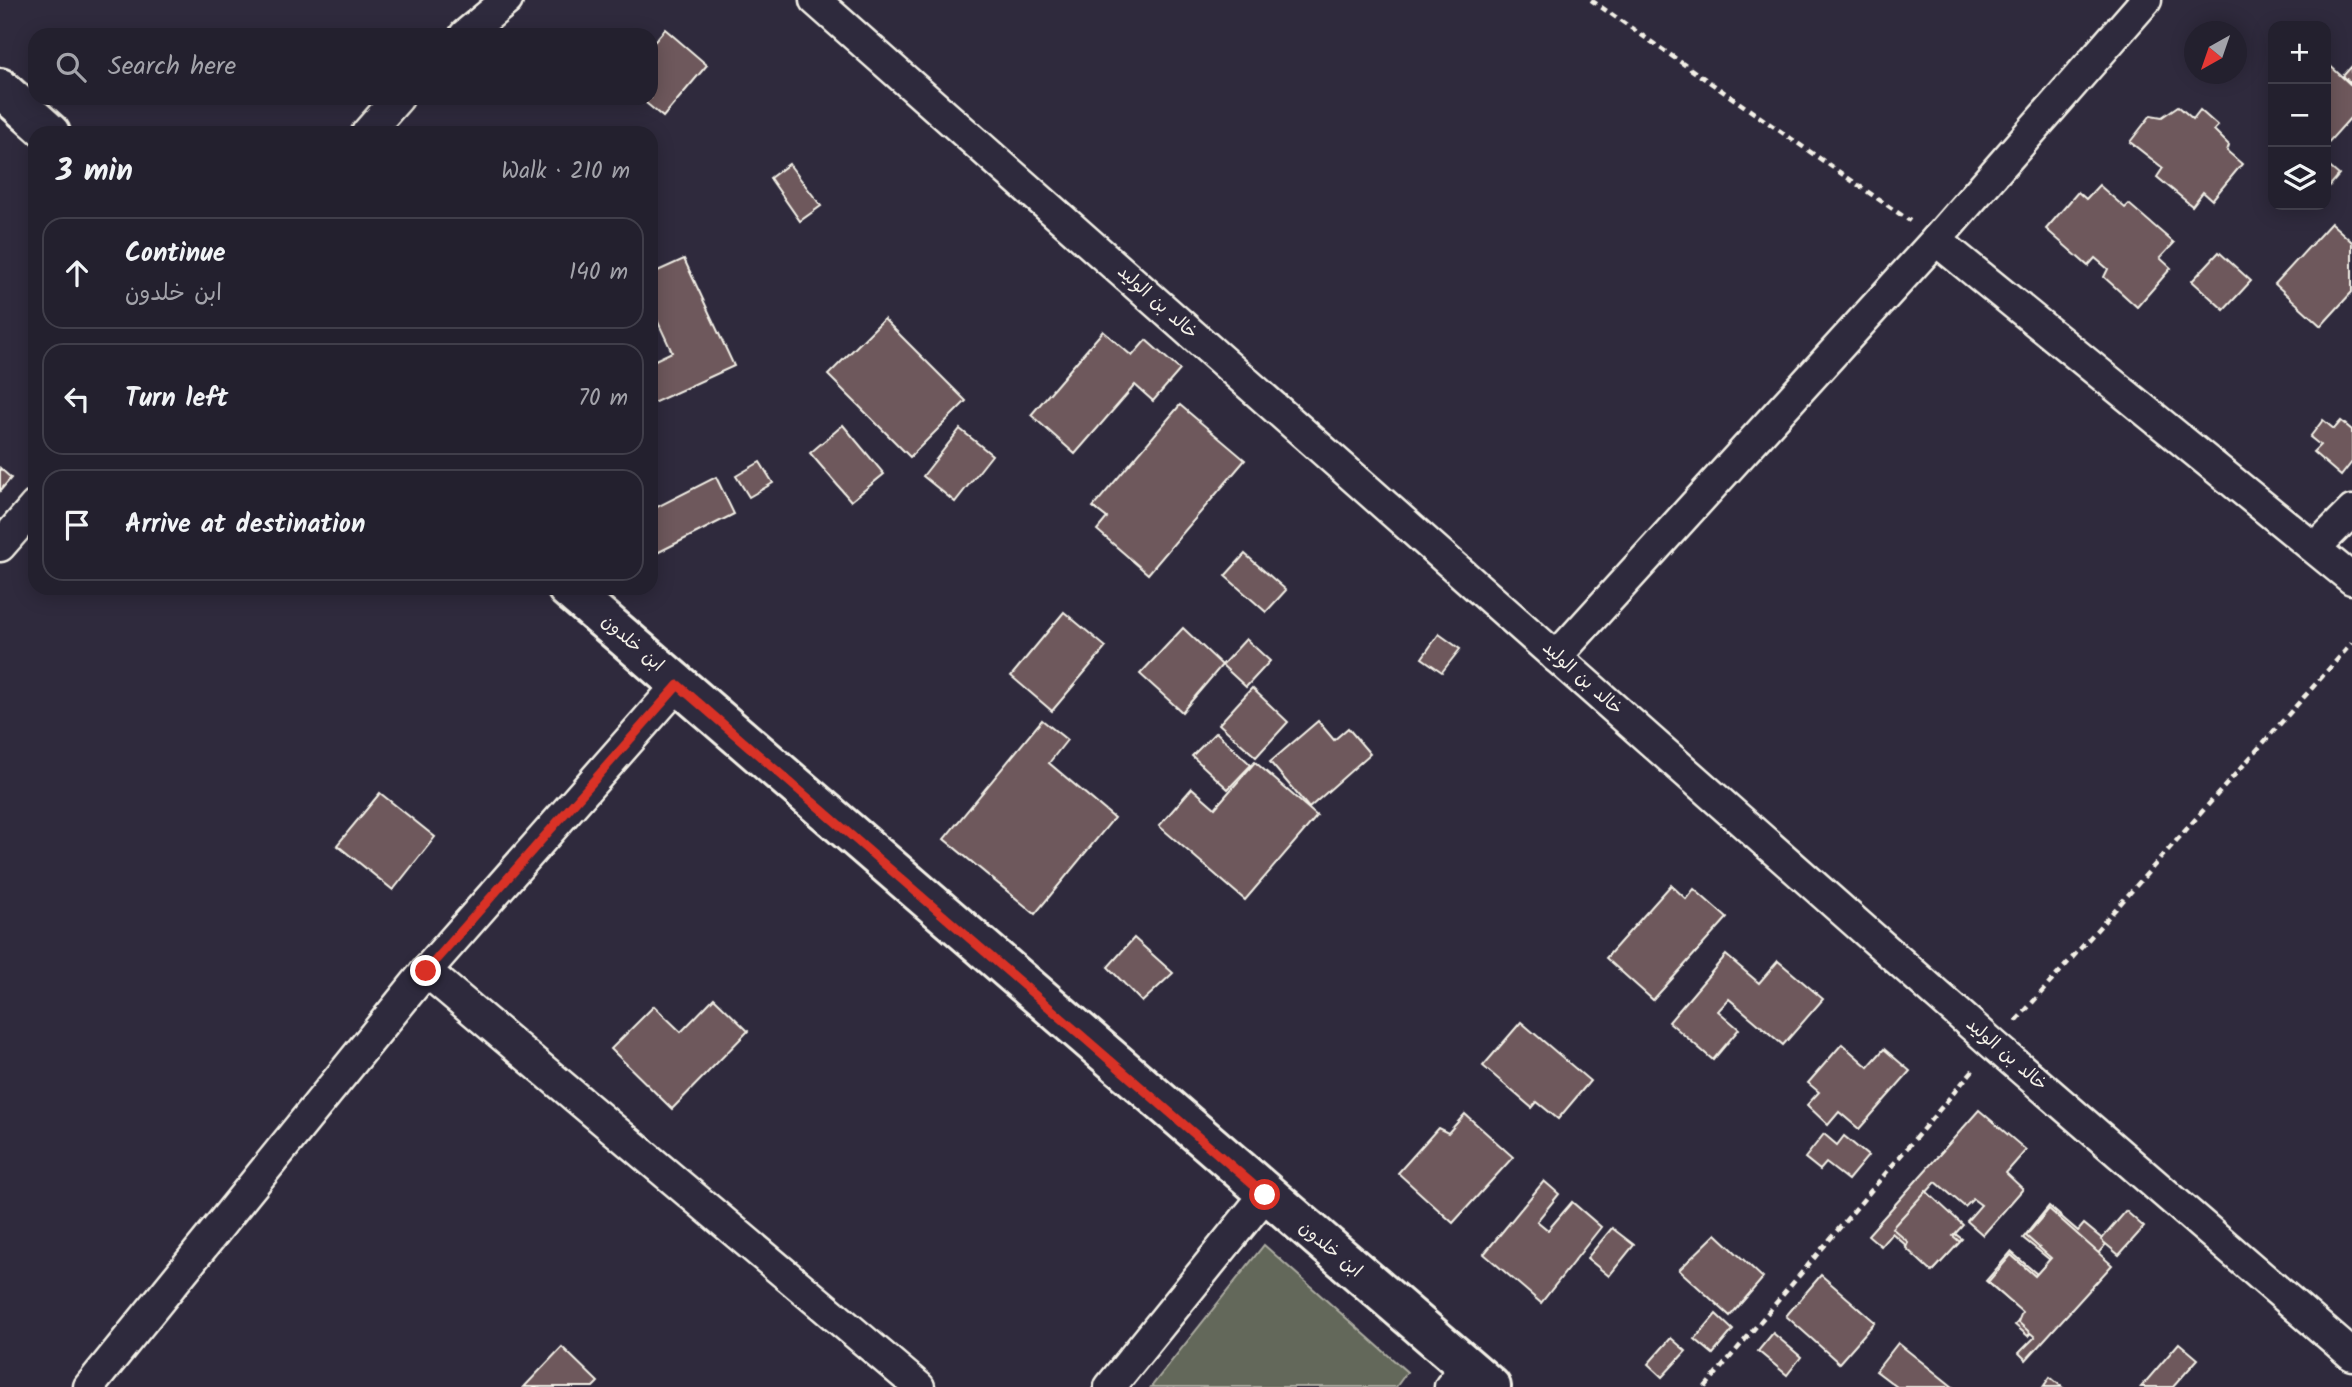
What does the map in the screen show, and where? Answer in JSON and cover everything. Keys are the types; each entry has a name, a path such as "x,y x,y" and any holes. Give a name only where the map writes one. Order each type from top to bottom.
{"street":[{"path":"473,28 507,0"},
{"name":"خالد بن الوليد","path":"815,0 1994,1045 2352,1355"},
{"path":"1556,657 1937,240 2146,0"},
{"path":"0,89 42,126"},
{"path":"373,126 392,105"},
{"path":"1937,240 2352,579"},
{"path":"2315,548 2352,512"},
{"path":"0,546 28,514"},
{"name":"ابن خلدون","path":"575,595 1265,1195 1469,1380"},
{"path":"91,1386 426,971 678,685"},
{"path":"426,971 919,1387"},
{"path":"1110,1387 1265,1195"}],"path":[{"path":"1591,0 1937,240"},
{"path":"1705,1387 1994,1045 2352,643"}],"green space":[{"path":"1264,1245 1407,1372 1396,1387 1151,1387"}],"building":[{"path":"665,29 707,65 663,117 648,105 658,105 658,38"},
{"path":"2352,66 2352,84 2343,76"},
{"path":"2331,67 2352,86 2352,116 2331,139"},
{"path":"2178,106 2193,119 2200,110 2218,126 2214,130 2229,145 2227,151 2242,164 2212,200 2203,192 2192,206 2157,177 2163,168 2130,142 2151,115 2162,117"},
{"path":"789,164 821,206 800,221 770,178"},
{"path":"2331,168 2339,175 2331,184"},
{"path":"2099,185 2125,208 2129,204 2174,243 2160,258 2171,268 2137,307 2104,277 2108,269 2095,258 2088,266 2046,229 2078,192 2086,199"},
{"path":"2331,223 2352,242 2352,292 2321,326 2275,284"},
{"path":"2219,252 2251,281 2224,310 2192,281"},
{"path":"684,259 734,366 658,401 658,359 672,352 658,322 658,271"},
{"path":"884,319 966,401 910,457 828,375"},
{"path":"1103,331 1132,356 1146,340 1180,370 1153,401 1135,385 1075,454 1031,415"},
{"path":"1180,405 1245,460 1148,574 1097,530 1107,518 1093,507"},
{"path":"2323,420 2334,429 2341,421 2352,430 2352,462 2341,476 2313,452 2320,445 2310,437"},
{"path":"843,425 884,474 851,501 810,453"},
{"path":"960,429 992,455 955,502 923,476"},
{"path":"760,462 773,483 749,497 736,476"},
{"path":"0,468 11,478 0,491"},
{"path":"716,477 734,514 658,552 658,506"},
{"path":"1245,554 1286,590 1266,612 1225,576"},
{"path":"1064,612 1106,647 1052,711 1011,676"},
{"path":"1183,628 1222,665 1182,712 1140,674"},
{"path":"1439,634 1460,649 1442,672 1422,658"},
{"path":"1246,639 1270,661 1246,687 1222,665"},
{"path":"1252,688 1288,722 1256,757 1219,724"},
{"path":"1042,720 1067,740 1049,763 1114,818 1035,914 944,839"},
{"path":"1318,721 1334,740 1348,728 1370,754 1309,808 1270,762"},
{"path":"1216,732 1251,765 1228,789 1192,756"},
{"path":"1255,762 1317,816 1245,900 1159,826 1192,788 1215,808"},
{"path":"380,793 435,837 393,890 337,845"},
{"path":"1671,885 1686,899 1694,889 1727,918 1653,1000 1606,958"},
{"path":"1134,938 1173,973 1142,1002 1108,967"},
{"path":"1726,955 1759,983 1778,961 1823,999 1783,1045 1729,999 1718,1011 1739,1029 1713,1060 1669,1022"},
{"path":"714,998 748,1031 672,1109 611,1049 654,1006 681,1032"},
{"path":"1521,1022 1590,1081 1558,1119 1537,1102 1532,1108 1483,1066"},
{"path":"1842,1044 1868,1067 1884,1049 1910,1071 1859,1129 1839,1112 1828,1125 1807,1105 1819,1092 1808,1083"},
{"path":"1979,1110 2026,1150 2006,1173 2023,1189 1983,1235 1967,1221 1981,1205 1973,1199 1965,1207 1936,1182 1925,1194 1960,1225 1954,1233 1962,1239 1934,1270 1892,1233 1881,1246 1868,1235"},
{"path":"1465,1114 1513,1157 1453,1223 1398,1173 1438,1128 1448,1133"},
{"path":"1824,1134 1837,1145 1844,1136 1868,1156 1848,1180 1826,1163 1820,1170 1805,1158"},
{"path":"1544,1181 1559,1194 1537,1221 1548,1230 1572,1202 1601,1227 1541,1303 1484,1254"},
{"path":"1926,1191 1963,1225 1953,1236 1960,1242 1932,1272 1906,1248 1908,1242 1892,1228"},
{"path":"2049,1206 2078,1231 2084,1224 2107,1243 2028,1336 2015,1325 2025,1314 1986,1281 2011,1252 2037,1274 2050,1260 2023,1238"},
{"path":"2049,1209 2112,1265 2026,1360 2019,1353 2035,1337 2018,1322 2022,1312 1988,1282 2011,1255 2035,1276 2051,1258 2026,1236"},
{"path":"2126,1211 2144,1227 2119,1255 2101,1240"},
{"path":"1612,1228 1634,1245 1609,1276 1587,1258"},
{"path":"1716,1234 1763,1278 1730,1316 1679,1270"},
{"path":"1821,1275 1875,1322 1839,1363 1786,1316"},
{"path":"1716,1314 1733,1330 1713,1354 1695,1339"},
{"path":"1773,1333 1801,1357 1787,1375 1758,1351"},
{"path":"1671,1338 1686,1351 1662,1377 1648,1364"},
{"path":"1898,1343 1953,1387 1897,1387 1876,1371"},
{"path":"2179,1343 2198,1359 2173,1387 2141,1387"},
{"path":"562,1347 598,1382 593,1387 524,1387"},
{"path":"2050,1377 2062,1387 2043,1387"}],"route":[{"path":"426,971 678,685 1265,1195"}]}
